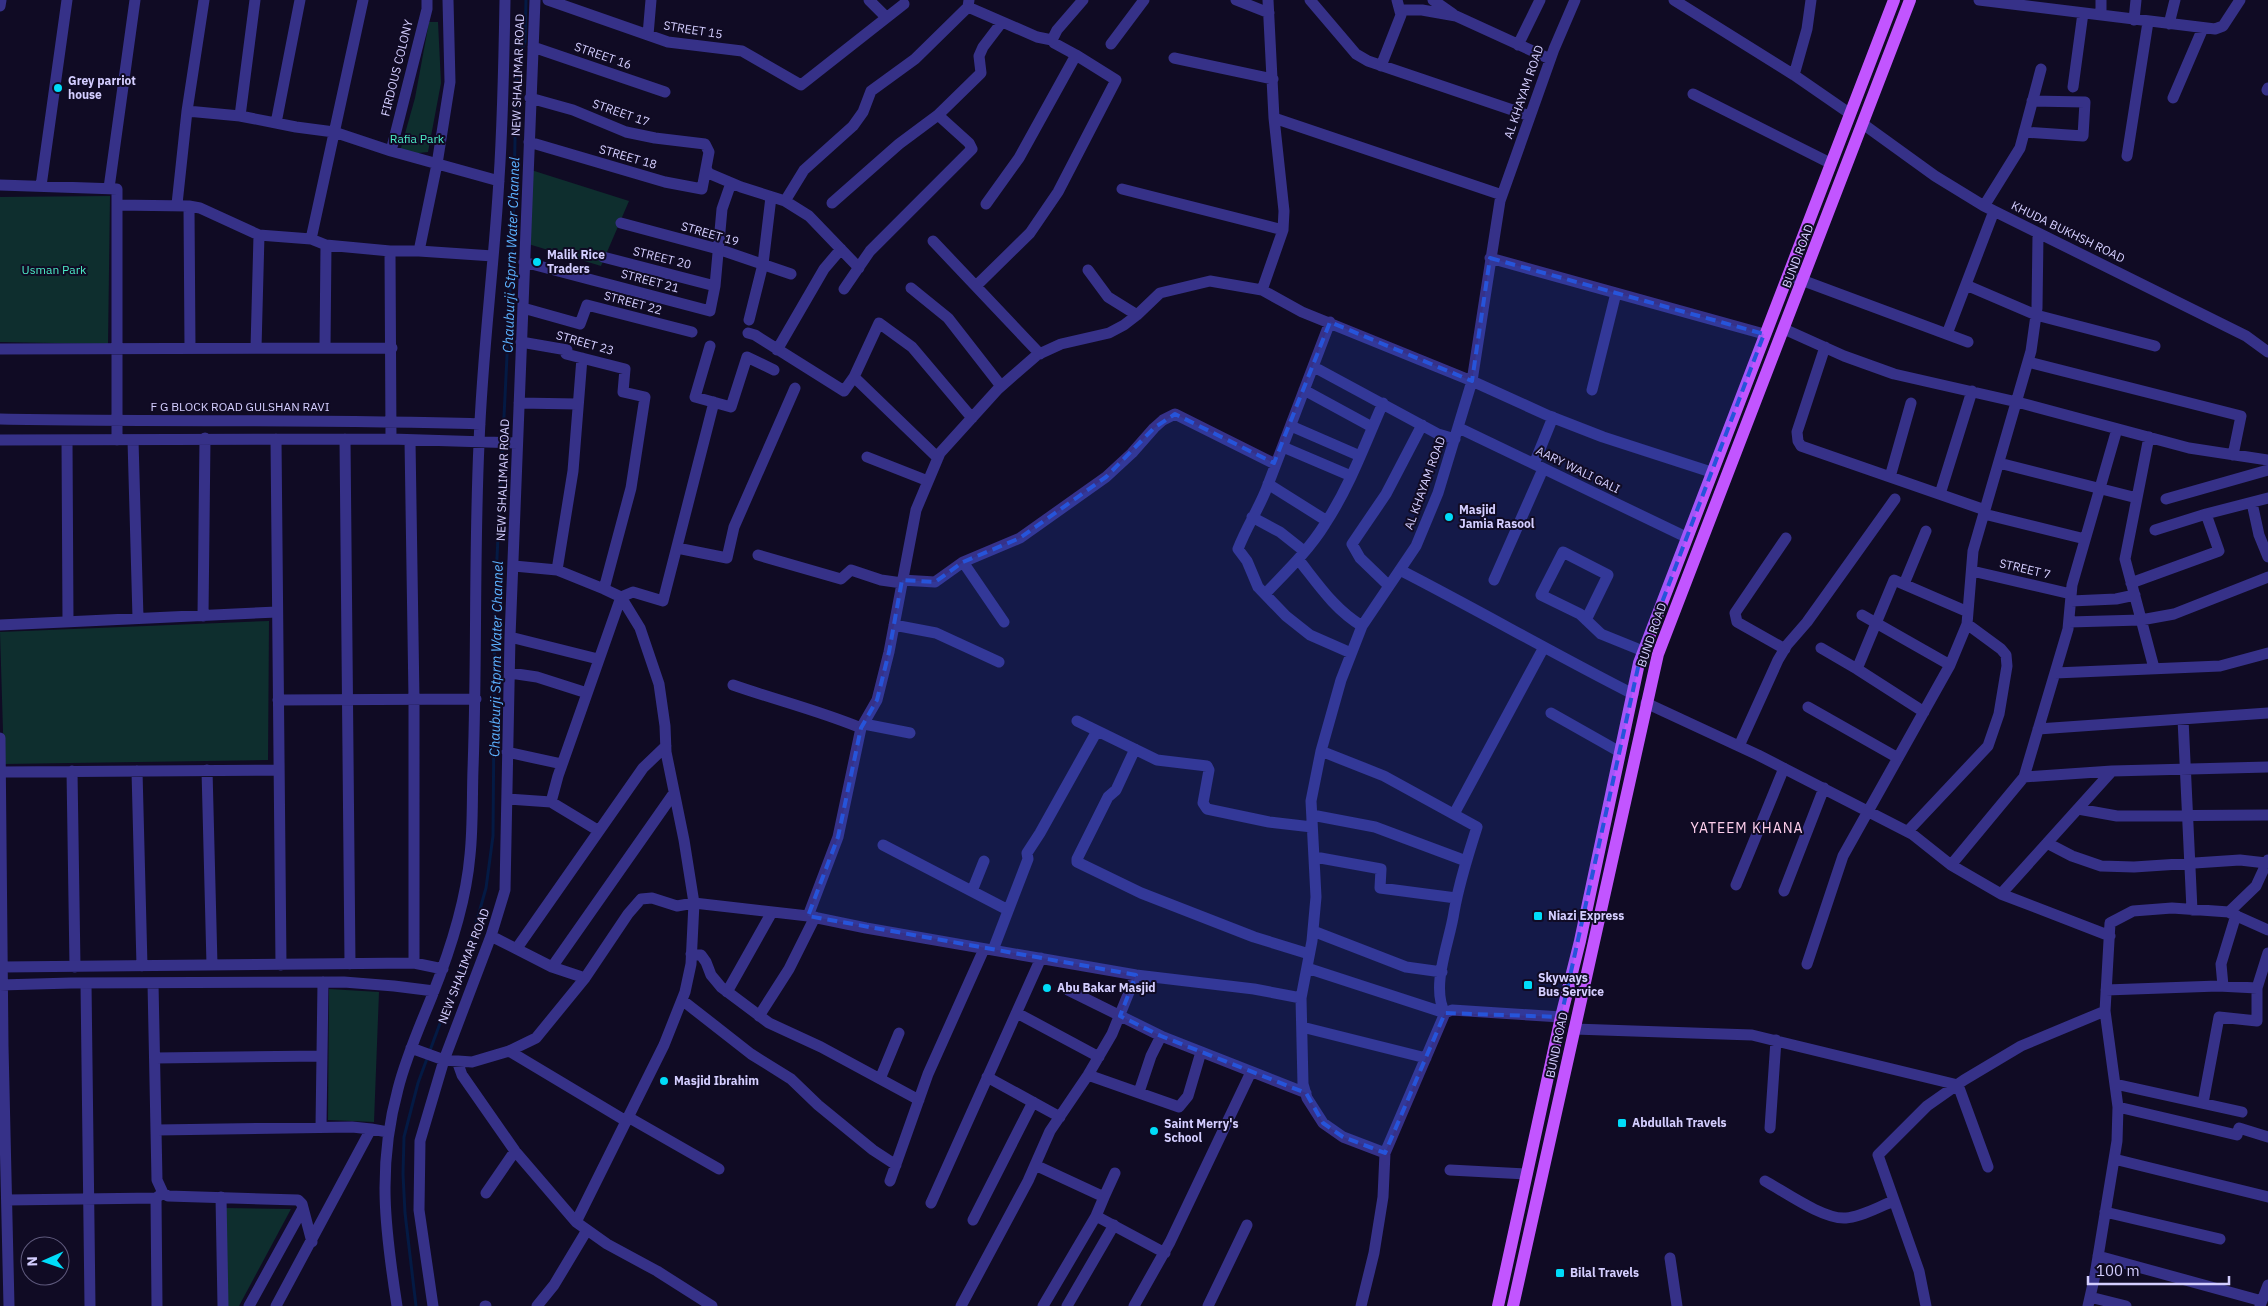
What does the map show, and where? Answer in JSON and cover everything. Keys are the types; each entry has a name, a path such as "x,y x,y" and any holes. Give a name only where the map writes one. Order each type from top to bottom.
{"main road":[{"name":"BUND ROAD","path":"1498,1306 1643,651 1894,0"},
{"name":"BUND ROAD","path":"1513,1306 1658,654 1910,0"}],"street":[{"path":"0,6 1,0"},
{"path":"42,186 67,0"},
{"path":"110,188 135,0"},
{"path":"190,348 183,205 187,111 204,0"},
{"path":"240,116 255,0"},
{"path":"276,123 300,0"},
{"path":"311,239 364,0"},
{"name":"FIRDOUS COLONY","path":"391,151 427,9 427,0"},
{"path":"419,250 437,164 450,82 448,0"},
{"path":"397,1306 384,1212 384,1175 388,1132 398,1086 415,1049 443,968 467,882 471,854 484,441 480,424 499,181 504,87 505,0"},
{"name":"NEW SHALIMAR ROAD","path":"432,1306 419,1210 420,1141 442,1059 491,936 505,890 510,637 514,566 514,443 519,403 522,342 535,0"},
{"name":"STREET 15","path":"548,0 668,42 742,51 801,85 886,18"},
{"path":"648,35 651,0"},
{"path":"1052,40 1057,30 1083,0"},
{"path":"1111,44 1144,0"},
{"path":"1236,0 1268,13"},
{"path":"1262,290 1283,230 1282,184 1274,118 1268,0"},
{"path":"1310,0 1356,54 1368,61 1530,116"},
{"path":"1433,0 1456,16 1550,58"},
{"path":"1518,45 1540,0"},
{"name":"AL KHAYAM ROAD","path":"1385,1153 1343,1137 1323,1123 1316,1115 1303,1084 1301,998 1313,931 1316,897 1311,801 1321,751 1341,680 1362,626 1416,546 1438,493 1472,381 1490,258 1502,196 1550,58 1575,0"},
{"path":"1674,0 1794,76 1849,114"},
{"path":"1794,76 1807,29 1811,0"},
{"path":"1979,0 2063,5 2083,13 2215,29 2223,26 2240,0"},
{"path":"2101,0 2101,15"},
{"path":"2134,20 2136,0"},
{"path":"2169,24 2174,0"},
{"path":"870,1 886,18 904,4"},
{"path":"785,201 804,170 853,126 863,112 871,90 915,59 969,4 1002,22 1037,37 1052,40 1116,80 1058,192 1030,233 976,286"},
{"path":"1381,66 1399,5 1456,16"},
{"path":"2073,87 2083,13"},
{"path":"832,203 899,144 938,115 981,73 978,56 1002,22"},
{"path":"2127,156 2148,22"},
{"path":"2173,98 2203,28"},
{"name":"STREET 16","path":"533,47 665,92"},
{"path":"986,204 1019,158 1076,56"},
{"path":"1174,58 1273,79"},
{"path":"1947,334 1966,285 1989,209 2020,148 2041,69"},
{"path":"1693,94 1830,163"},
{"name":"STREET 17","path":"530,98 573,110 626,132 655,138 705,144 709,152 707,170"},
{"path":"2024,132 2083,136 2085,102 2032,102"},
{"path":"187,111 240,116 334,132 391,151 499,181"},
{"path":"844,289 870,251 972,149 969,143 938,115"},
{"path":"1274,118 1502,196"},
{"name":"KHUDA BUKHSH ROAD","path":"1863,124 1935,176 1989,209 2237,331 2268,352"},
{"name":"STREET 18","path":"529,142 665,182 702,189 707,170"},
{"path":"707,170 708,173 731,183 785,201 810,216 858,268"},
{"path":"716,286 722,209 731,183"},
{"path":"0,186 117,189 117,440"},
{"path":"1122,189 1283,230"},
{"path":"749,320 763,264 771,197"},
{"path":"117,205 183,205 200,208 259,235 311,239 326,245 390,251 419,250 492,256"},
{"name":"STREET 19","path":"621,223 718,249 791,274"},
{"path":"1807,964 1843,856 1950,665 1967,624 1973,551 2028,362 2036,315 2038,234"},
{"path":"256,348 259,235"},
{"path":"933,241 1040,354"},
{"path":"325,348 326,245"},
{"path":"777,350 824,269 841,249"},
{"path":"390,251 391,439"},
{"name":"STREET 20","path":"603,257 716,286"},
{"path":"1490,258 1764,334"},
{"name":"STREET 21","path":"524,262 710,311 716,286"},
{"path":"1088,270 1108,297 1137,315"},
{"path":"1788,275 1968,342"},
{"path":"759,1016 789,969 811,916 838,837 863,726 877,700 894,625 916,510 928,481 938,458 972,418 1001,386 1040,354 1061,344 1109,333 1137,315 1160,292 1210,281 1262,290 1302,312 1472,381 1553,417 1603,437 1711,472"},
{"path":"1966,285 2036,315 2155,346"},
{"path":"911,288 948,318 1001,386"},
{"path":"1592,390 1616,293"},
{"name":"STREET 22","path":"523,308 580,324 587,305 692,332"},
{"path":"1330,322 1268,484 1238,549 1247,561 1258,587 1286,616 1310,635 1351,653"},
{"path":"748,334 755,335 844,391 854,377 879,323 912,347 972,418"},
{"path":"1784,329 1844,356 1894,374 2016,402 2189,448 2268,460"},
{"name":"STREET 23","path":"522,342 566,350 566,354 625,369 623,392 644,397 630,488 604,589"},
{"path":"710,346 695,397 731,408 747,356 774,370"},
{"path":"1825,347 1796,432 1801,446 1940,494 1985,512 2085,540"},
{"path":"0,349 392,348"},
{"path":"557,570 573,471 582,358"},
{"path":"2028,362 2241,416 2233,455"},
{"path":"1314,367 1422,426 1455,440"},
{"path":"854,377 938,458"},
{"path":"677,548 727,558 734,527 795,388"},
{"path":"1304,390 1372,427"},
{"path":"1940,494 1972,391"},
{"path":"551,802 598,659 622,597 633,592 663,601 714,402"},
{"path":"519,403 577,404"},
{"path":"1265,594 1301,555 1327,521 1351,476 1383,403"},
{"path":"1890,477 1911,403"},
{"path":"758,555 841,579 851,570 881,580 935,582 963,562 1020,538 1069,504 1106,477 1132,453 1162,420 1175,414 1275,464"},
{"path":"1494,580 1539,466 1553,417"},
{"name":"F G BLOCK ROAD GULSHAN RAVI","path":"0,419 117,422 391,421 480,424"},
{"path":"1291,426 1360,456"},
{"path":"1389,586 1360,558 1352,544 1386,494 1422,426"},
{"name":"AARY WALI GALI","path":"1459,428 1686,537"},
{"path":"1951,865 2024,777 2055,673 2085,540 2117,429"},
{"path":"2149,437 2125,559 2154,668"},
{"path":"203,616 205,438"},
{"path":"276,439 281,965"},
{"path":"345,439 350,964"},
{"path":"0,440 391,439 514,443"},
{"path":"67,440 68,622"},
{"path":"133,440 138,618"},
{"path":"410,440 414,699 414,963"},
{"path":"1283,446 1351,476"},
{"path":"867,457 928,481"},
{"path":"1999,463 2137,498"},
{"path":"2166,498 2268,470"},
{"path":"1268,484 1327,521"},
{"path":"2155,530 2268,498"},
{"path":"1739,746 1778,660 1895,499"},
{"path":"2252,503 2259,535 2268,558"},
{"path":"2131,583 2219,551 2206,514"},
{"path":"1252,518 1280,532 1301,555 1326,596 1348,617 1362,626"},
{"path":"1904,584 1926,530"},
{"path":"1785,649 1736,622 1734,618 1735,613 1786,538"},
{"path":"1586,620 1608,575 1564,552 1541,595 1580,614 1586,620 1601,634 1643,651"},
{"path":"963,562 1004,622"},
{"path":"514,566 557,570 622,597 640,628 659,684 666,746 694,904 691,964 682,1000 664,1045 576,1222"},
{"path":"1400,570 1633,694"},
{"name":"STREET 7","path":"1972,571 2071,598 2116,599 2135,595"},
{"path":"2068,622 2141,620 2174,614 2268,577"},
{"path":"1857,669 1894,580 1968,612"},
{"path":"0,626 277,612"},
{"path":"1862,615 1950,665"},
{"path":"1908,832 1988,746 1999,714 2007,666 2006,655 2001,648 1967,624"},
{"path":"894,625 936,633 999,662"},
{"path":"510,637 598,659"},
{"path":"1454,814 1544,648"},
{"path":"1821,648 1924,712"},
{"path":"2055,673 2220,666 2268,653"},
{"path":"510,673 537,677 587,693"},
{"path":"733,685 794,706 824,713 863,726 910,733"},
{"path":"278,700 476,699"},
{"path":"1646,703 1739,746 1869,811 1908,832 1951,865 2001,894 2110,936"},
{"path":"1808,707 1898,758"},
{"path":"1551,713 1620,752"},
{"path":"2038,729 2268,713"},
{"path":"2184,719 2192,910"},
{"path":"1077,721 1157,760 1207,766 1209,770 1203,803 1207,809 1269,822 1312,821 1375,827 1466,861"},
{"path":"890,1181 928,1074 1008,910 1028,860 1027,853 1040,834 1097,731"},
{"path":"0,738 3,967 1,985 1,1046 3,1145 7,1200 4,1247 9,1306"},
{"path":"517,948 643,768 666,746"},
{"path":"1136,749 1116,790 1108,796 1077,862 1150,896 1254,937 1309,954"},
{"path":"1321,751 1384,776 1477,827 1456,898 1446,942 1442,972 1441,1005 1445,1013 1385,1153 1383,1197 1376,1243 1361,1306"},
{"path":"507,752 562,764"},
{"path":"2024,777 2112,771 2268,766"},
{"path":"1736,885 1784,768"},
{"path":"207,770 212,965"},
{"path":"1,772 279,770"},
{"path":"72,771 75,967"},
{"path":"137,771 142,966"},
{"path":"2001,894 2112,771"},
{"path":"1784,891 1824,788"},
{"path":"552,967 674,793"},
{"path":"507,799 551,802 599,831"},
{"path":"2078,809 2117,816 2268,815"},
{"path":"2047,843 2072,856 2101,866 2134,867 2240,860 2267,862 2256,886 2232,914 2221,964 2223,986"},
{"path":"883,845 1008,910"},
{"path":"1315,857 1381,869 1380,888 1456,898"},
{"path":"972,891 984,861"},
{"path":"415,1049 442,1059 472,1062 510,1051 536,1038 585,978 628,914 641,899 652,898 677,906 694,904 811,916 1136,975 1254,989 1301,998"},
{"path":"2126,1306 2089,1302 2114,1159 2118,1107 2105,1011 2110,923 2133,911 2172,908 2232,914 2268,930"},
{"path":"727,992 772,912"},
{"path":"1313,931 1406,967 1442,972"},
{"path":"491,936 552,967 585,978"},
{"path":"2204,1103 2219,1017 2257,1021 2257,988 2268,953"},
{"path":"691,954 701,955 711,975 727,992 759,1016 784,1031 821,1047 919,1100"},
{"path":"931,1203 1041,958"},
{"path":"3,967 414,963 443,968"},
{"path":"1307,968 1445,1013 1452,1010 1561,1017"},
{"path":"962,1306 1035,1165 1050,1131 1099,1057 1120,1016 1136,975"},
{"path":"1,985 322,982 394,986 434,991"},
{"path":"321,1127 322,982"},
{"path":"86,983 90,1306"},
{"path":"154,983 157,1180 159,1195 157,1306"},
{"path":"2106,990 2223,986 2257,988"},
{"path":"1068,990 1160,1036 1306,1093"},
{"path":"682,1000 751,1054 791,1079 818,1105 873,1150 896,1165"},
{"path":"1926,1306 1919,1271 1878,1155 1926,1106 1958,1084 2021,1046 2105,1011"},
{"path":"1016,1013 1099,1057"},
{"path":"1302,1027 1426,1058"},
{"path":"1574,1029 1752,1035 1958,1084"},
{"path":"880,1079 899,1033"},
{"path":"1139,1092 1160,1036"},
{"path":"1770,1128 1776,1040"},
{"path":"510,1051 627,1119 719,1169"},
{"path":"1088,1074 1179,1107 1188,1096 1201,1052"},
{"path":"155,1058 322,1056"},
{"path":"457,1061 462,1075 515,1151 576,1222 712,1306"},
{"path":"1134,1306 1164,1253 1251,1072"},
{"path":"988,1077 1060,1117"},
{"path":"1958,1084 1988,1167"},
{"path":"2115,1084 2242,1112"},
{"path":"973,1220 1033,1102"},
{"path":"2118,1107 2237,1135 2239,1128 2268,1137"},
{"path":"157,1130 321,1127 371,1129 388,1132"},
{"path":"276,1306 371,1129"},
{"path":"486,1193 515,1151"},
{"path":"2114,1159 2268,1197"},
{"path":"1035,1165 1104,1196"},
{"path":"1450,1170 1527,1174"},
{"path":"1044,1306 1096,1216 1115,1173"},
{"path":"1765,1181 1838,1218 1848,1218 1894,1201"},
{"path":"7,1200 159,1195 298,1200 303,1208 312,1242"},
{"path":"221,1197 223,1306"},
{"path":"249,1306 303,1208"},
{"path":"2105,1212 2220,1240"},
{"path":"1096,1216 1164,1253"},
{"path":"1067,1306 1114,1225"},
{"path":"1208,1306 1246,1225"},
{"path":"537,1306 554,1285 587,1230"},
{"path":"2098,1256 2261,1303 2268,1285"},
{"path":"1670,1258 1677,1306"}],"highlighted area":[{"path":"1490,258 1764,334 1639,663 1561,1017 1445,1013 1385,1153 1343,1137 1323,1123 1306,1093 1161,1036 1120,1016 1136,975 808,916 838,837 861,728 877,700 889,652 902,580 935,582 963,562 1020,538 1106,477 1154,428 1175,414 1274,463 1330,322 1472,381"}],"green space":[{"name":"Rafia Park","path":"429,22 438,22 441,83 428,152 399,155 415,98"},
{"path":"528,169 629,201 601,266 525,243"},
{"name":"Usman Park","path":"110,196 108,344 0,342 0,197"},
{"path":"269,621 268,760 4,764 0,632"},
{"path":"329,989 379,992 374,1122 328,1120"},
{"path":"224,1208 291,1209 239,1306 225,1306"}],"waterway":[{"name":"Chauburji Stprm Water Channel","path":"416,1306 405,1213 404,1137 418,1083 473,934 486,888 493,836 495,598 513,235 516,94 518,58 525,42 526,0"}],"place":[{"name":"Grey parriot house","path":"58,88"},
{"name":"Malik Rice Traders","path":"537,262"},
{"name":"Masjid Jamia Rasool","path":"1449,517"},
{"name":"Niazi Express","path":"1538,916"},
{"name":"Skyways Bus Service","path":"1528,985"},
{"name":"Abu Bakar Masjid","path":"1047,988"},
{"name":"Masjid Ibrahim","path":"664,1081"},
{"name":"Abdullah Travels","path":"1622,1123"},
{"name":"Saint Merry's School","path":"1154,1131"},
{"name":"Bilal Travels","path":"1560,1273"}],"district":[{"name":"YATEEM KHANA","path":"1747,828"}]}
